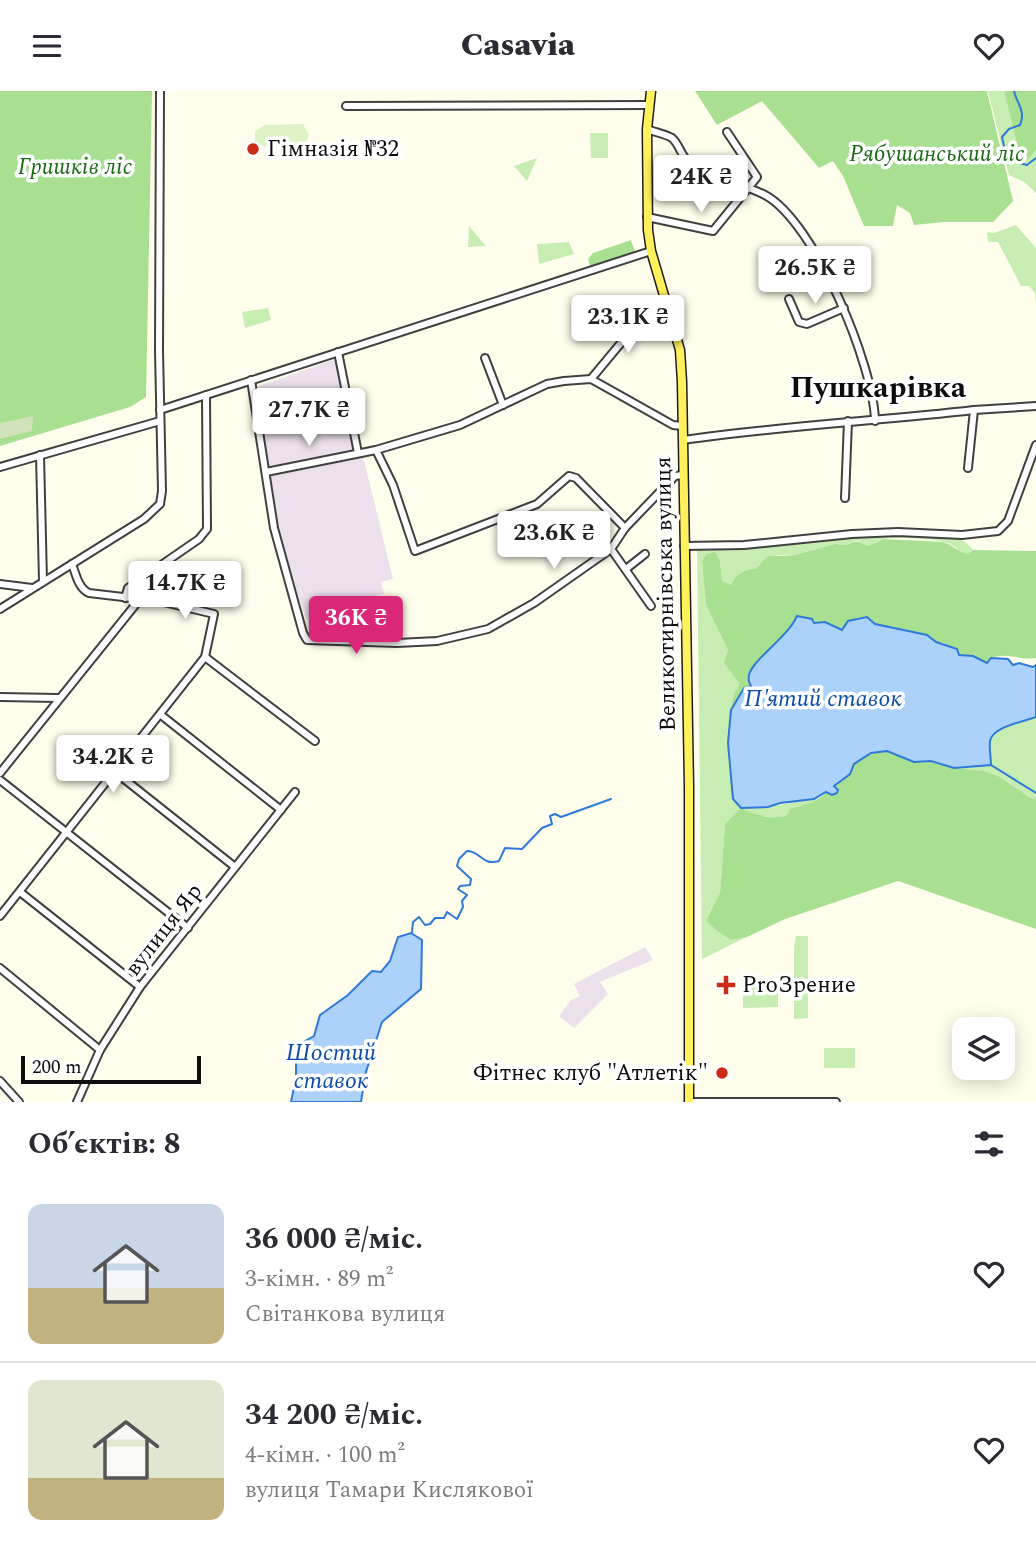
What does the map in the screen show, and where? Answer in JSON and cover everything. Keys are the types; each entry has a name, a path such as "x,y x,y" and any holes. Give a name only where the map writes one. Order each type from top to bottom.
{"main road":[{"name":"Великотирнівська вулиця","path":"651,91 647,129 650,251 680,350 689,786 690,1102"}],"street":[{"path":"0,609 144,519 160,504 160,91"},
{"path":"346,106 648,105"},
{"path":"647,129 672,138 687,160 766,195 778,204 804,234 844,308 869,379 875,406 875,421"},
{"path":"648,217 713,231 757,177 727,132"},
{"path":"160,410 650,251"},
{"path":"789,299 802,324 844,308"},
{"path":"591,379 645,314"},
{"path":"338,352 358,453"},
{"path":"485,358 503,405"},
{"path":"266,471 376,450 460,425 547,384 591,379 673,425 682,426"},
{"path":"251,380 274,528 303,633 307,640 315,642 437,641 488,629 534,603 611,549 625,528 675,476 683,475"},
{"path":"159,395 178,404"},
{"path":"125,598 128,588 199,539 207,529 206,395"},
{"path":"683,440 848,421 1036,407"},
{"path":"968,468 974,410"},
{"path":"0,467 160,421"},
{"path":"845,498 848,421"},
{"path":"684,546 744,545 852,534 898,532 962,535 998,531 1008,521 1036,445"},
{"path":"376,450 393,485 415,551 537,504 569,476 576,478 625,528"},
{"path":"40,456 43,581"},
{"path":"611,549 651,606"},
{"path":"626,569 645,554"},
{"path":"0,916 205,657 214,614 152,599 125,598 84,590 72,564"},
{"path":"0,584 32,588"},
{"path":"0,773 140,599"},
{"path":"205,657 315,741"},
{"path":"0,697 58,698"},
{"path":"161,715 281,810"},
{"path":"114,771 235,867"},
{"path":"0,780 188,928"},
{"name":"вулиця Яр","path":"77,1102 100,1050 140,987 295,792"},
{"path":"20,892 140,987"},
{"path":"0,968 100,1050"},
{"path":"0,1082 19,1102"},
{"path":"690,1102 836,1102"}],"shaded area":[{"path":"339,358 393,579 381,582 384,594 359,600 364,617 320,621 306,619 274,528 253,388"},
{"path":"645,947 653,960 600,982 608,994 574,1028 559,1016 571,1000 580,996 574,984"}],"green space":[{"name":"Гришків ліс","path":"0,91 152,91 146,397 130,407 0,446"},
{"name":"Рябушанський ліс","path":"695,91 987,91 1013,201 993,222 914,225 910,213 897,205 893,226 864,226 843,176 833,161 819,168 762,101 717,125"},
{"path":"988,91 1004,91 1020,156 1026,160 1036,150 1036,193 1024,182 1009,175"},
{"name":"Рябушанський ліс","path":"1004,91 1036,91 1036,150 1026,161 1020,156"},
{"path":"303,124 309,135 302,146 265,147 255,141 255,131 265,125"},
{"path":"590,133 608,133 608,158 591,158"},
{"path":"537,158 527,181 514,166"},
{"path":"1016,225 1036,248 1036,304 1035,293 1029,286 1021,286 998,242 988,242 987,232 994,233"},
{"path":"469,226 486,246 468,247"},
{"path":"631,240 635,252 590,266 588,259 593,253"},
{"path":"569,242 574,254 539,264 537,244"},
{"path":"268,308 271,320 245,328 242,312"},
{"path":"33,416 32,431 0,439 0,423"},
{"path":"913,534 953,536 973,550 968,555 937,540 897,538 883,539 868,546 858,541 847,545 835,544 791,556 777,555 759,564 755,570 741,573 731,585 722,581 720,561 702,561 706,605 728,650 725,663 741,684 731,710 731,718 749,807 789,803 826,792 812,802 790,809 786,816 763,816 741,809 725,824 720,893 706,919 717,931 731,940 747,937 702,959 697,550 836,537"},
{"path":"883,539 943,542 968,554 973,550 1036,551 1036,658 1001,656 990,659 988,663 973,656 959,655 944,643 936,642 927,635 893,627 875,624 842,630 825,622 794,624 750,672 751,687 731,710 734,694 740,684 724,663 728,650 706,605 702,561 707,554 715,552 720,561 722,581 731,585 744,571 755,569 768,556 791,556 835,544 847,545 855,542 868,546"},
{"path":"1036,717 1036,799 997,776 954,768 991,765 992,736 1002,728"},
{"path":"887,751 914,762 931,761 954,768 984,771 1000,777 1036,799 1036,929 898,881 785,919 747,937 731,940 706,920 720,893 725,824 741,808 763,816 786,816 790,809 821,797 850,774 853,764 871,753"},
{"path":"796,936 808,936 808,1018 794,1019 794,947"},
{"path":"743,982 778,982 778,1007 743,1008"},
{"path":"824,1048 855,1048 855,1068 824,1068"}],"water":[{"name":"П'ятий ставок","path":"797,616 812,619 814,623 825,622 842,630 848,621 867,617 875,624 927,635 936,642 957,649 959,655 973,656 987,663 991,658 1008,659 1013,665 1036,665 1036,717 1003,728 992,736 991,765 954,768 931,761 914,762 887,751 871,753 854,764 850,774 834,786 838,790 837,793 832,795 826,792 814,799 768,807 741,808 733,799 728,743 731,710 744,688 751,686 749,675 752,669 793,624"},
{"name":"Шостий ставок","path":"411,933 422,940 421,989 382,1022 366,1072 361,1102 291,1102 296,1078 296,1046 314,1036 320,1015 348,995 372,971 381,972 390,961 398,937"}],"waterway":[{"path":"1014,91 1022,112 1022,120 1020,125 1009,129 1002,137 1005,151 1011,161 1027,165 1036,158"},
{"path":"991,765 1036,793"},
{"path":"412,932 413,922 419,917 425,925 435,918 444,918 447,912 457,919 463,907 462,901 467,895 458,889 460,886 470,885 471,879 457,866 459,859 467,851 488,862 499,861 505,848 522,849 542,828 552,824 550,816 555,814 561,817 611,799"}],"place":[{"name":"Гімназія №32","path":"253,149"},
{"name":"ProЗрение","path":"726,985"},
{"name":"Фітнес клуб \"Атлетік\"","path":"722,1073"}],"district":[{"name":"Пушкарівка","path":"878,388"}]}
